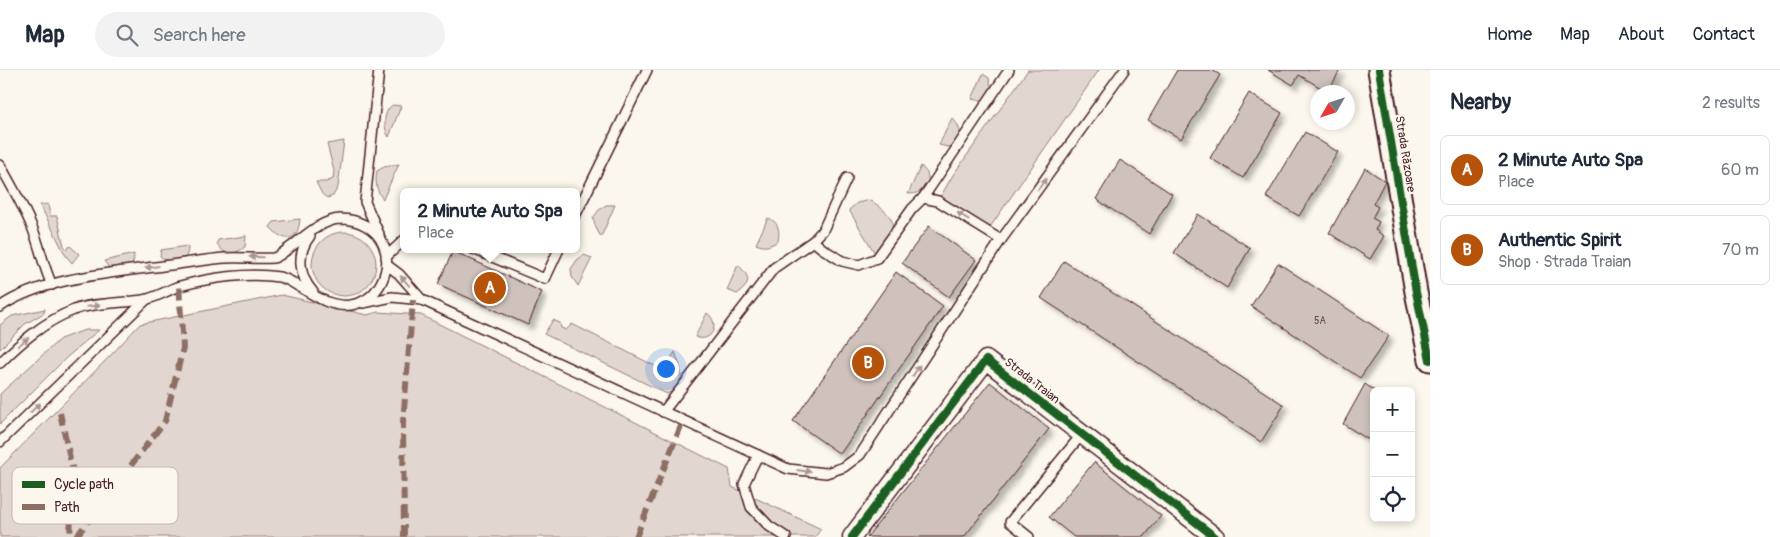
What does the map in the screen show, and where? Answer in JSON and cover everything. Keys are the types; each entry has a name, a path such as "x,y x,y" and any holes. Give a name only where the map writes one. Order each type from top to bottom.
{"street":[{"name":"Strada Răzoare","path":"1379,70 1416,292 1430,360"},
{"name":"Strada Traian","path":"852,537 986,360 1215,537"}],"lane":[{"path":"352,305 372,295 380,286 385,276 386,261 383,244 365,202 379,70"},
{"path":"580,206 647,70"},
{"path":"813,240 842,261 859,264 877,258 912,209 924,198 1009,70"},
{"path":"0,364 17,346 48,323 76,308 146,300 179,286 229,276 257,274 282,277 328,302 340,305 352,305 392,297 422,300 788,469 826,473 844,468 860,455 1001,240 1124,70"},
{"path":"0,165 32,225 41,250 44,269 52,285"},
{"path":"663,412 774,268 813,240 823,230 847,178"},
{"path":"924,198 938,200 1001,240"},
{"path":"0,307 12,299 52,285 98,274 243,257 276,258 314,230 325,223 337,219 351,220 364,224 375,232 383,244"},
{"path":"314,230 305,242 301,257 301,272 307,285 317,296"},
{"path":"386,261 400,245"},
{"path":"483,253 545,279 557,253"},
{"path":"386,261 422,300"},
{"path":"0,442 146,300"},
{"path":"1029,537 1010,522 1082,434"},
{"path":"758,455 744,484 751,507 769,526 786,537"}],"shaded area":[{"path":"1028,70 1099,70 986,233 938,201 953,175"},
{"path":"983,74 989,78 992,90 984,99 972,99"},
{"path":"393,105 401,106 389,137 385,119 387,111"},
{"path":"952,118 958,125 960,135 954,146 939,145"},
{"path":"344,141 338,187 333,196 327,198 322,194 316,182 326,182 333,179 334,171 327,144"},
{"path":"399,164 383,199 377,186 377,171 384,167"},
{"path":"921,166 927,173 929,183 920,192 908,194"},
{"path":"870,200 887,214 892,225 888,238 876,255 849,210 857,203"},
{"path":"48,204 50,216 57,216 64,246 67,249 70,246 79,254 72,263 66,256 40,205"},
{"path":"606,205 615,205 601,237 593,218"},
{"path":"768,218 777,224 778,241 767,246 756,244"},
{"path":"300,219 296,233 290,238 280,236 270,227 274,222"},
{"path":"338,232 350,232 367,241 374,252 376,264 374,276 367,287 350,296 338,296 326,291 317,282 312,270 312,258 317,246 326,237"},
{"path":"246,236 245,247 233,253 226,253 217,243 218,240"},
{"path":"187,246 187,255 183,260 169,263 160,256 161,250"},
{"path":"134,254 133,263 129,268 114,274 104,261"},
{"path":"584,255 592,258 578,286 572,277 571,269 577,260"},
{"path":"738,265 748,280 745,287 737,294 727,290"},
{"path":"282,295 367,315 378,312 421,315 729,469 732,487 821,529 815,537 0,537 0,468 140,324"},
{"path":"45,309 44,313 25,324 0,349 0,325 12,316"},
{"path":"707,313 713,322 713,331 706,338 695,337"},
{"path":"553,320 560,323 561,328 566,330 572,324 663,370 675,352 681,371 678,385 667,394 544,334"},
{"path":"85,330 99,330 67,357 0,424 0,394 60,339"}],"building":[{"path":"1177,70 1212,70 1220,75 1181,139 1148,120"},
{"path":"1268,70 1340,70 1332,85 1316,85 1299,75 1293,85"},
{"path":"1249,93 1282,113 1243,178 1210,158"},
{"path":"1305,132 1338,152 1299,216 1266,197"},
{"path":"1120,160 1172,194 1149,234 1096,199"},
{"path":"1365,168 1385,181 1373,204 1378,207 1372,218 1379,222 1375,230 1384,236 1370,259 1329,233"},
{"path":"1198,214 1250,248 1227,288 1174,253"},
{"path":"929,226 976,260 949,297 902,263"},
{"path":"452,253 457,253 542,292 528,325 438,284"},
{"path":"1064,261 1284,405 1261,442 1041,298"},
{"path":"1278,263 1389,336 1360,378 1251,306"},
{"path":"896,272 943,306 840,454 793,421"},
{"path":"990,382 1049,429 964,537 867,537"},
{"path":"1365,384 1370,388 1370,441 1343,424"},
{"path":"1094,462 1161,516 1144,537 1074,537 1049,517"}],"marked path":[{"path":"130,467 165,421 183,348 179,286"},
{"path":"404,537 403,422 413,300"},
{"path":"60,413 72,467"},
{"path":"636,537 683,421"},
{"path":"70,537 71,524"},
{"path":"76,537 86,524"}],"cycle path":[{"path":"1379,70 1416,292 1430,360"},
{"path":"852,537 986,360 1215,537"}],"place":[{"name":"2 Minute Auto Spa","path":"490,288"},
{"name":"Authentic Spirit","path":"868,363"}]}
